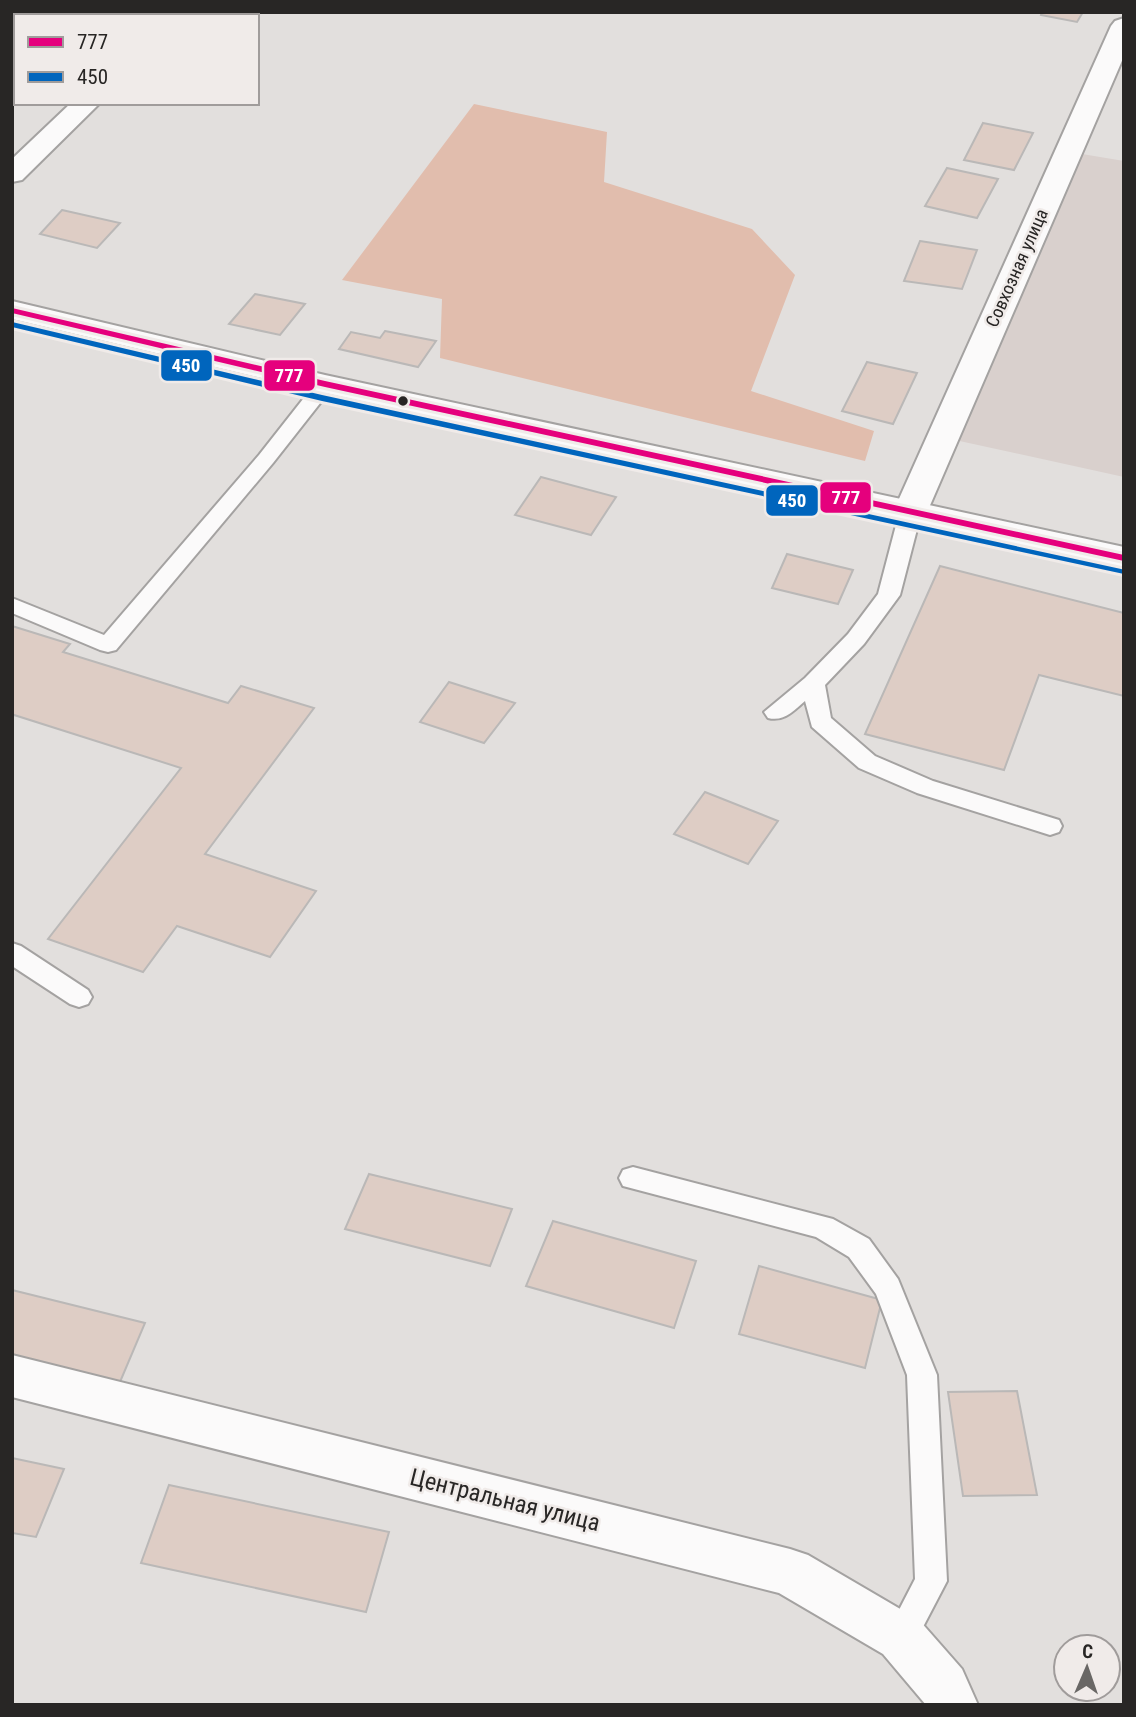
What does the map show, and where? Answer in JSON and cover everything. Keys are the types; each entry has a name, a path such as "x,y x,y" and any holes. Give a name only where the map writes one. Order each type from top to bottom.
{"street":[{"name":"Совхозная улица","path":"911,510 1124,26"},
{"path":"12,174 86,105"},
{"path":"12,310 325,384 1124,558"},
{"name":"Центральная улица","path":"12,1376 790,1572 901,1637 944,1687 952,1705"}],"lane":[{"path":"12,606 108,645 266,459 325,384"},
{"path":"776,712 813,683 856,639 889,596 911,510"},
{"path":"813,683 820,721 867,762 925,787 1050,826"},
{"path":"12,953 79,997"},
{"path":"633,1178 822,1227 859,1248 888,1288 922,1375 931,1581 901,1637"}],"shaded area":[{"path":"474,104 607,132 604,182 752,229 795,275 751,391 874,431 865,461 440,358 442,299 342,280"},
{"path":"1082,154 1124,161 1124,477 955,440"}],"building":[{"path":"1042,12 1083,12 1077,22 1041,15"},
{"path":"983,123 1033,133 1014,170 964,160"},
{"path":"947,168 998,179 977,218 925,206"},
{"path":"62,210 120,223 97,248 40,234"},
{"path":"920,241 977,250 962,289 904,281"},
{"path":"255,294 305,304 280,335 229,324"},
{"path":"385,331 436,341 418,367 339,349 351,332 380,338"},
{"path":"867,362 917,373 893,424 842,411"},
{"path":"541,477 616,497 591,535 515,515"},
{"path":"787,554 853,570 838,604 772,588"},
{"path":"940,566 1124,613 1124,696 1039,675 1004,770 865,734"},
{"path":"12,626 70,644 63,652 228,703 241,686 314,708 205,854 316,891 270,957 177,926 143,972 48,939 181,768 14,715 12,717"},
{"path":"449,682 515,703 484,743 420,722"},
{"path":"705,792 778,821 748,864 674,834"},
{"path":"369,1174 512,1209 490,1266 345,1229"},
{"path":"553,1221 696,1261 674,1328 526,1286"},
{"path":"759,1266 882,1300 865,1368 739,1334"},
{"path":"12,1290 145,1323 117,1389 12,1362"},
{"path":"1017,1391 1037,1495 963,1496 948,1392"},
{"path":"12,1458 64,1469 36,1537 12,1533"},
{"path":"169,1485 389,1532 366,1612 141,1563"}],"transit line":[{"name":"777","path":"12,310 325,384 1124,558"},
{"name":"450","path":"12,324 322,398 1121,572"}]}
